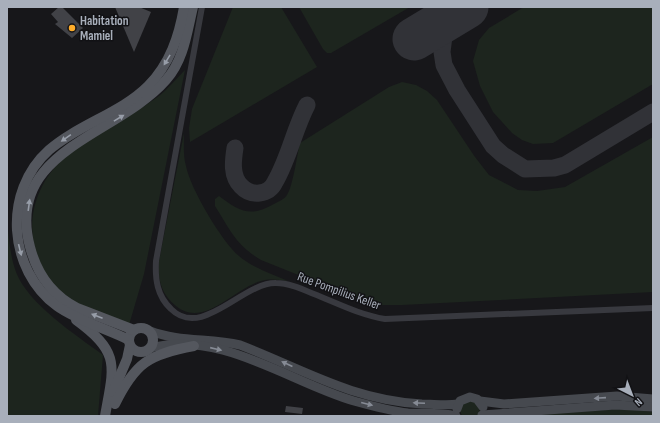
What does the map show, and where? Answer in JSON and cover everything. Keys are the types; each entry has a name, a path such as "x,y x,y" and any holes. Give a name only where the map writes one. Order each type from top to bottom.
{"main road":[{"path":"105,416 112,371 108,351 95,334 46,297 36,286 24,265 18,240 17,221 21,192 28,177 50,150 85,125 140,93 156,77 172,52 184,7"},
{"path":"134,330 68,304 52,290 37,267 32,254 28,234 28,203 36,182 54,160 73,145 134,109 146,100 168,78 176,67 181,54 193,7"},
{"path":"63,310 129,343 137,351 164,346 194,346 238,355 321,390 354,401 408,412 457,416 458,404 463,398 470,397 480,401 504,404 617,396 653,399"},
{"path":"105,416 113,392 128,359 130,334 140,327 173,338 222,340 240,345 335,386 382,399 429,404 458,404"},
{"path":"112,416 124,378 153,340 150,331"},
{"path":"115,404 127,380 142,364 166,352 194,346"},
{"path":"480,401 483,408 482,416 608,406 653,407"}],"street":[{"name":"Rue Pompilius Keller","path":"202,7 156,261 156,274 160,295 173,311 183,316 194,318 203,316 222,308 250,290 270,283 294,286 364,315 385,320 653,308"}],"shaded area":[{"path":"233,7 281,7 317,67 190,142 189,128 192,109"},
{"path":"299,7 410,7 331,53 327,53 323,49"},
{"path":"524,7 653,7 653,84 553,143 533,144 522,140 512,133 493,112 480,86 473,61 479,40 489,28"},
{"path":"185,70 144,274 129,325 92,312 78,305 56,287 43,270 35,251 32,231 34,211 40,192 50,174 69,153 159,96"},
{"path":"402,82 416,85 427,91 437,100 475,157 489,175 518,190 537,191 565,187 653,137 653,292 379,305 363,301 261,260 245,249 234,236 215,206 215,199 219,196 232,205 244,211 250,212 264,209 282,200 286,197 291,185 300,143 389,87"},
{"path":"184,133 184,158 189,176 200,200 224,239 239,256 250,264 288,281 271,279 261,281 240,291 219,305 197,313 187,312 176,306 164,293 160,283 158,266"},
{"path":"7,221 12,260 22,284 31,296 54,318 103,355 98,416 7,416"},
{"path":"473,399 480,409 478,416 462,416 460,411 461,404"},
{"path":"627,409 653,412 653,416 533,416 539,413"}],"building":[{"path":"59,7 62,7 83,28 72,38 55,24 58,22 51,14"},
{"path":"115,7 139,7 151,12 134,52"},
{"path":"286,406 303,408 302,414 285,412"}],"taxiway":[{"path":"463,9 454,19 444,36 442,52 444,65 457,90 493,146 503,155 525,169 554,168 565,165 653,112"},
{"path":"235,148 234,173 241,186 245,190 255,193 269,190 280,173 298,124 307,105"}],"runway":[{"path":"414,39 467,7"}],"place":[{"name":"Habitation Mamiel","path":"72,28"}]}
